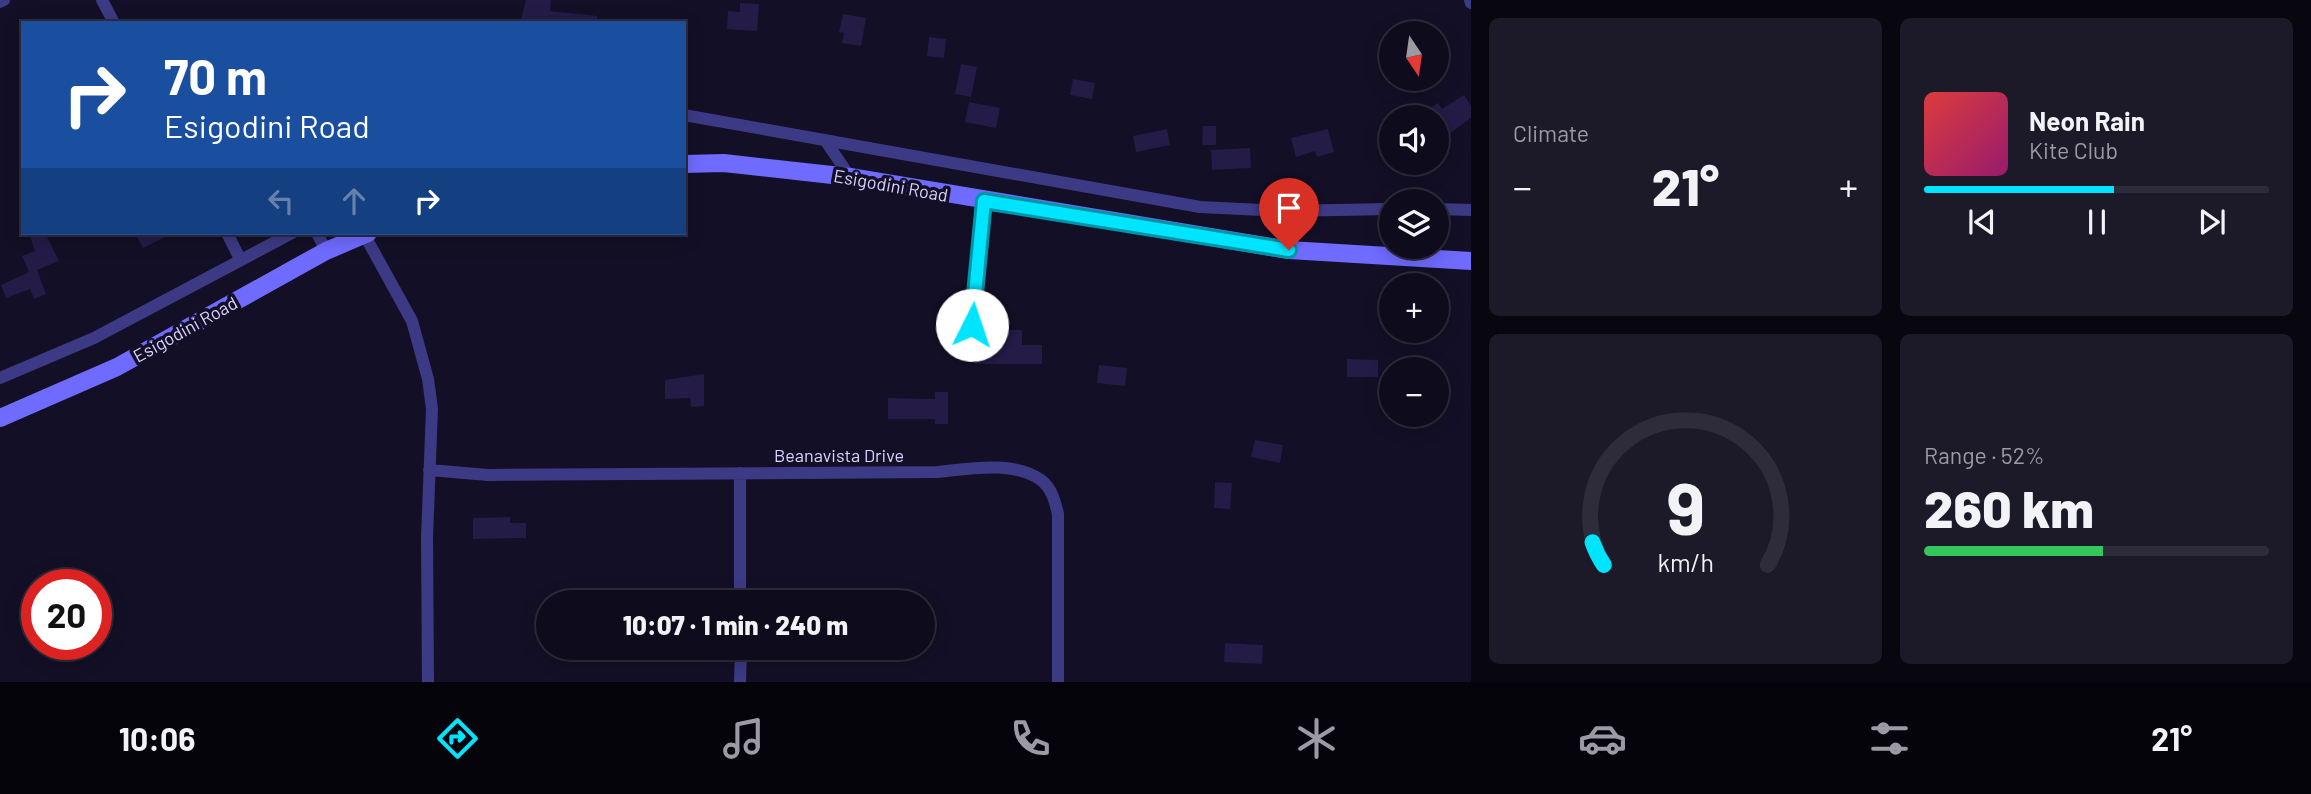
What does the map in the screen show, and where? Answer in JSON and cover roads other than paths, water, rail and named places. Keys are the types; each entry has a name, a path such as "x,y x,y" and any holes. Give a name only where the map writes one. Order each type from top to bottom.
{"main road":[{"name":"Esigodini Road","path":"686,164 736,164 850,177 1289,250 1471,261"},
{"name":"Esigodini Road","path":"0,418 117,367 326,251 362,235"}],"street":[{"path":"102,0 113,21"},
{"path":"686,115 1200,207 1280,211 1379,209"},
{"path":"825,140 850,177"},
{"path":"1449,209 1471,210"},
{"path":"227,235 240,259"},
{"path":"0,378 94,338 288,235"},
{"path":"318,235 326,251"},
{"path":"367,235 412,321 421,349 432,409 429,470 428,682"},
{"name":"Beanavista Drive","path":"429,470 488,475 937,472 989,467 1040,480 1052,493 1058,514 1058,682"},
{"path":"740,473 740,590"},
{"path":"740,682 741,660"}],"lane":[{"path":"972,325 984,201"}]}
